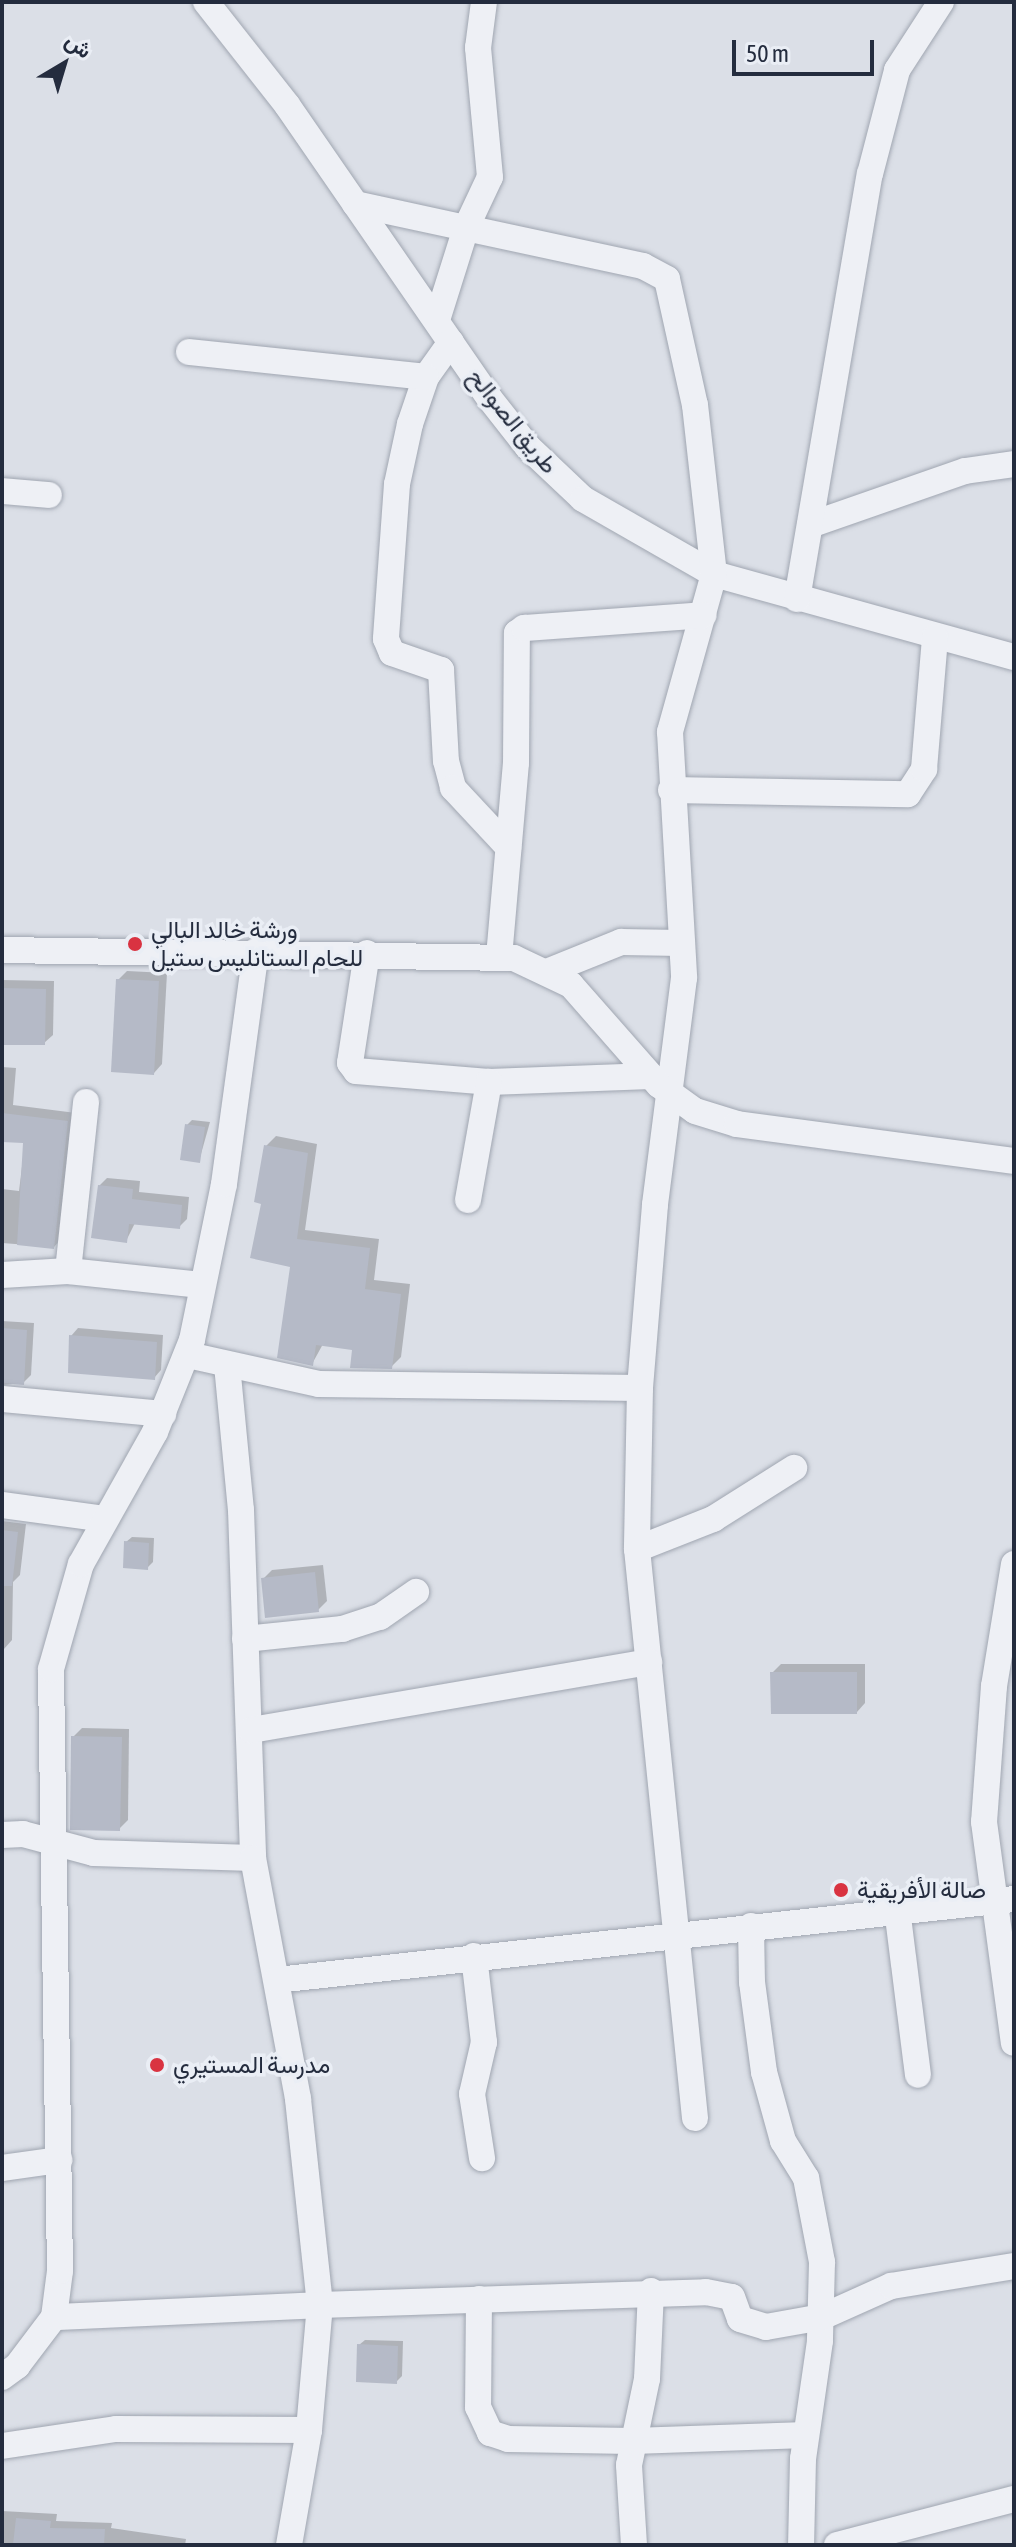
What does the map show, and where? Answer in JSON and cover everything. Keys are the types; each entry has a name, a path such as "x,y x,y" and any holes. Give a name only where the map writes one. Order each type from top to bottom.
{"street":[{"name":"طريق الصوالح","path":"206,2 233,32 490,399 557,476 638,534 714,574 1014,657"},
{"path":"484,2 478,48 490,177 446,279 444,331 426,377 397,484 386,639 392,653 441,670 446,761 453,788 508,847"},
{"path":"797,599 870,174 897,70 941,2"},
{"path":"355,204 643,266 667,279 695,405 714,574 670,732 684,978 660,1085 640,1388 637,1549 674,1936 695,2118"},
{"path":"189,352 426,377"},
{"path":"810,525 965,471 1014,464"},
{"path":"2,491 49,495"},
{"path":"499,957 516,763 518,630 704,615"},
{"path":"671,790 908,794 924,769 935,637"},
{"path":"549,971 621,942 681,943"},
{"path":"2,950 256,951 499,957 549,971 596,1008 660,1085 695,1111 737,1124 1014,1161"},
{"path":"2,2377 32,2349 54,2317 60,2271 51,1669 68,1594 104,1519 163,1414 188,1355 224,1184 256,951"},
{"path":"367,953 350,1063 356,1071 489,1082 660,1085"},
{"path":"468,1200 489,1082"},
{"path":"68,1271 86,1102"},
{"path":"2,1275 68,1271 201,1285"},
{"path":"188,1355 227,1365 356,1387 454,1383 640,1388"},
{"path":"227,1365 241,1510 251,1730 253,1858 298,2099 320,2305 309,2430 289,2545"},
{"path":"2,1399 163,1414"},
{"path":"637,1549 713,1519 794,1468"},
{"path":"2,1505 104,1519"},
{"path":"1014,1564 1003,1609 984,1791 985,1837 1005,1900 1014,2043"},
{"path":"245,1639 342,1629 380,1617 416,1592"},
{"path":"251,1730 484,1686 649,1662"},
{"path":"2,1835 23,1834 56,1845 143,1857 253,1858"},
{"path":"277,1980 897,1909 1005,1900"},
{"path":"897,1909 918,2075"},
{"path":"751,1926 752,1982 764,2072 783,2141 806,2178 822,2262 822,2317 806,2435 801,2545"},
{"path":"474,1956 484,2042 472,2094 482,2158"},
{"path":"2,2168 59,2160"},
{"path":"54,2317 651,2291 724,2294 737,2302 740,2319 747,2325 822,2317 891,2286 1014,2266"},
{"path":"634,2545 629,2465 647,2379 651,2291"},
{"path":"479,2299 478,2407 490,2433 508,2439 633,2441 806,2435"},
{"path":"2,2446 116,2429 309,2430"},
{"path":"837,2545 1014,2499"}],"building":[{"path":"116,979 159,981 154,1075 111,1072"},
{"path":"2,988 46,989 45,1045 2,1045"},
{"path":"2,1113 68,1121 54,1249 17,1245 23,1143 2,1142"},
{"path":"185,1124 205,1127 200,1163 180,1160"},
{"path":"264,1145 308,1153 297,1239 370,1248 365,1289 401,1294 392,1369 350,1368 352,1350 316,1345 313,1366 277,1358 290,1267 250,1258 261,1204 254,1202"},
{"path":"98,1185 133,1189 132,1199 182,1205 180,1229 129,1224 127,1243 91,1238"},
{"path":"2,1328 27,1330 24,1385 2,1383"},
{"path":"69,1335 157,1342 155,1380 68,1373"},
{"path":"2,1530 18,1532 12,1586 2,1586"},
{"path":"124,1541 149,1543 148,1570 123,1568"},
{"path":"315,1572 319,1612 265,1618 261,1578"},
{"path":"770,1672 857,1672 857,1714 771,1714"},
{"path":"71,1736 122,1737 120,1831 70,1830"},
{"path":"357,2344 398,2346 397,2384 356,2382"},
{"path":"16,2518 51,2521 50,2528 105,2529 104,2545 13,2545"}],"place":[{"name":"ورشة خالد البالي للحام الستانليس ستيل","path":"135,944"},
{"name":"صالة الأفريقية","path":"841,1890"},
{"name":"مدرسة المستيري","path":"157,2065"}]}
